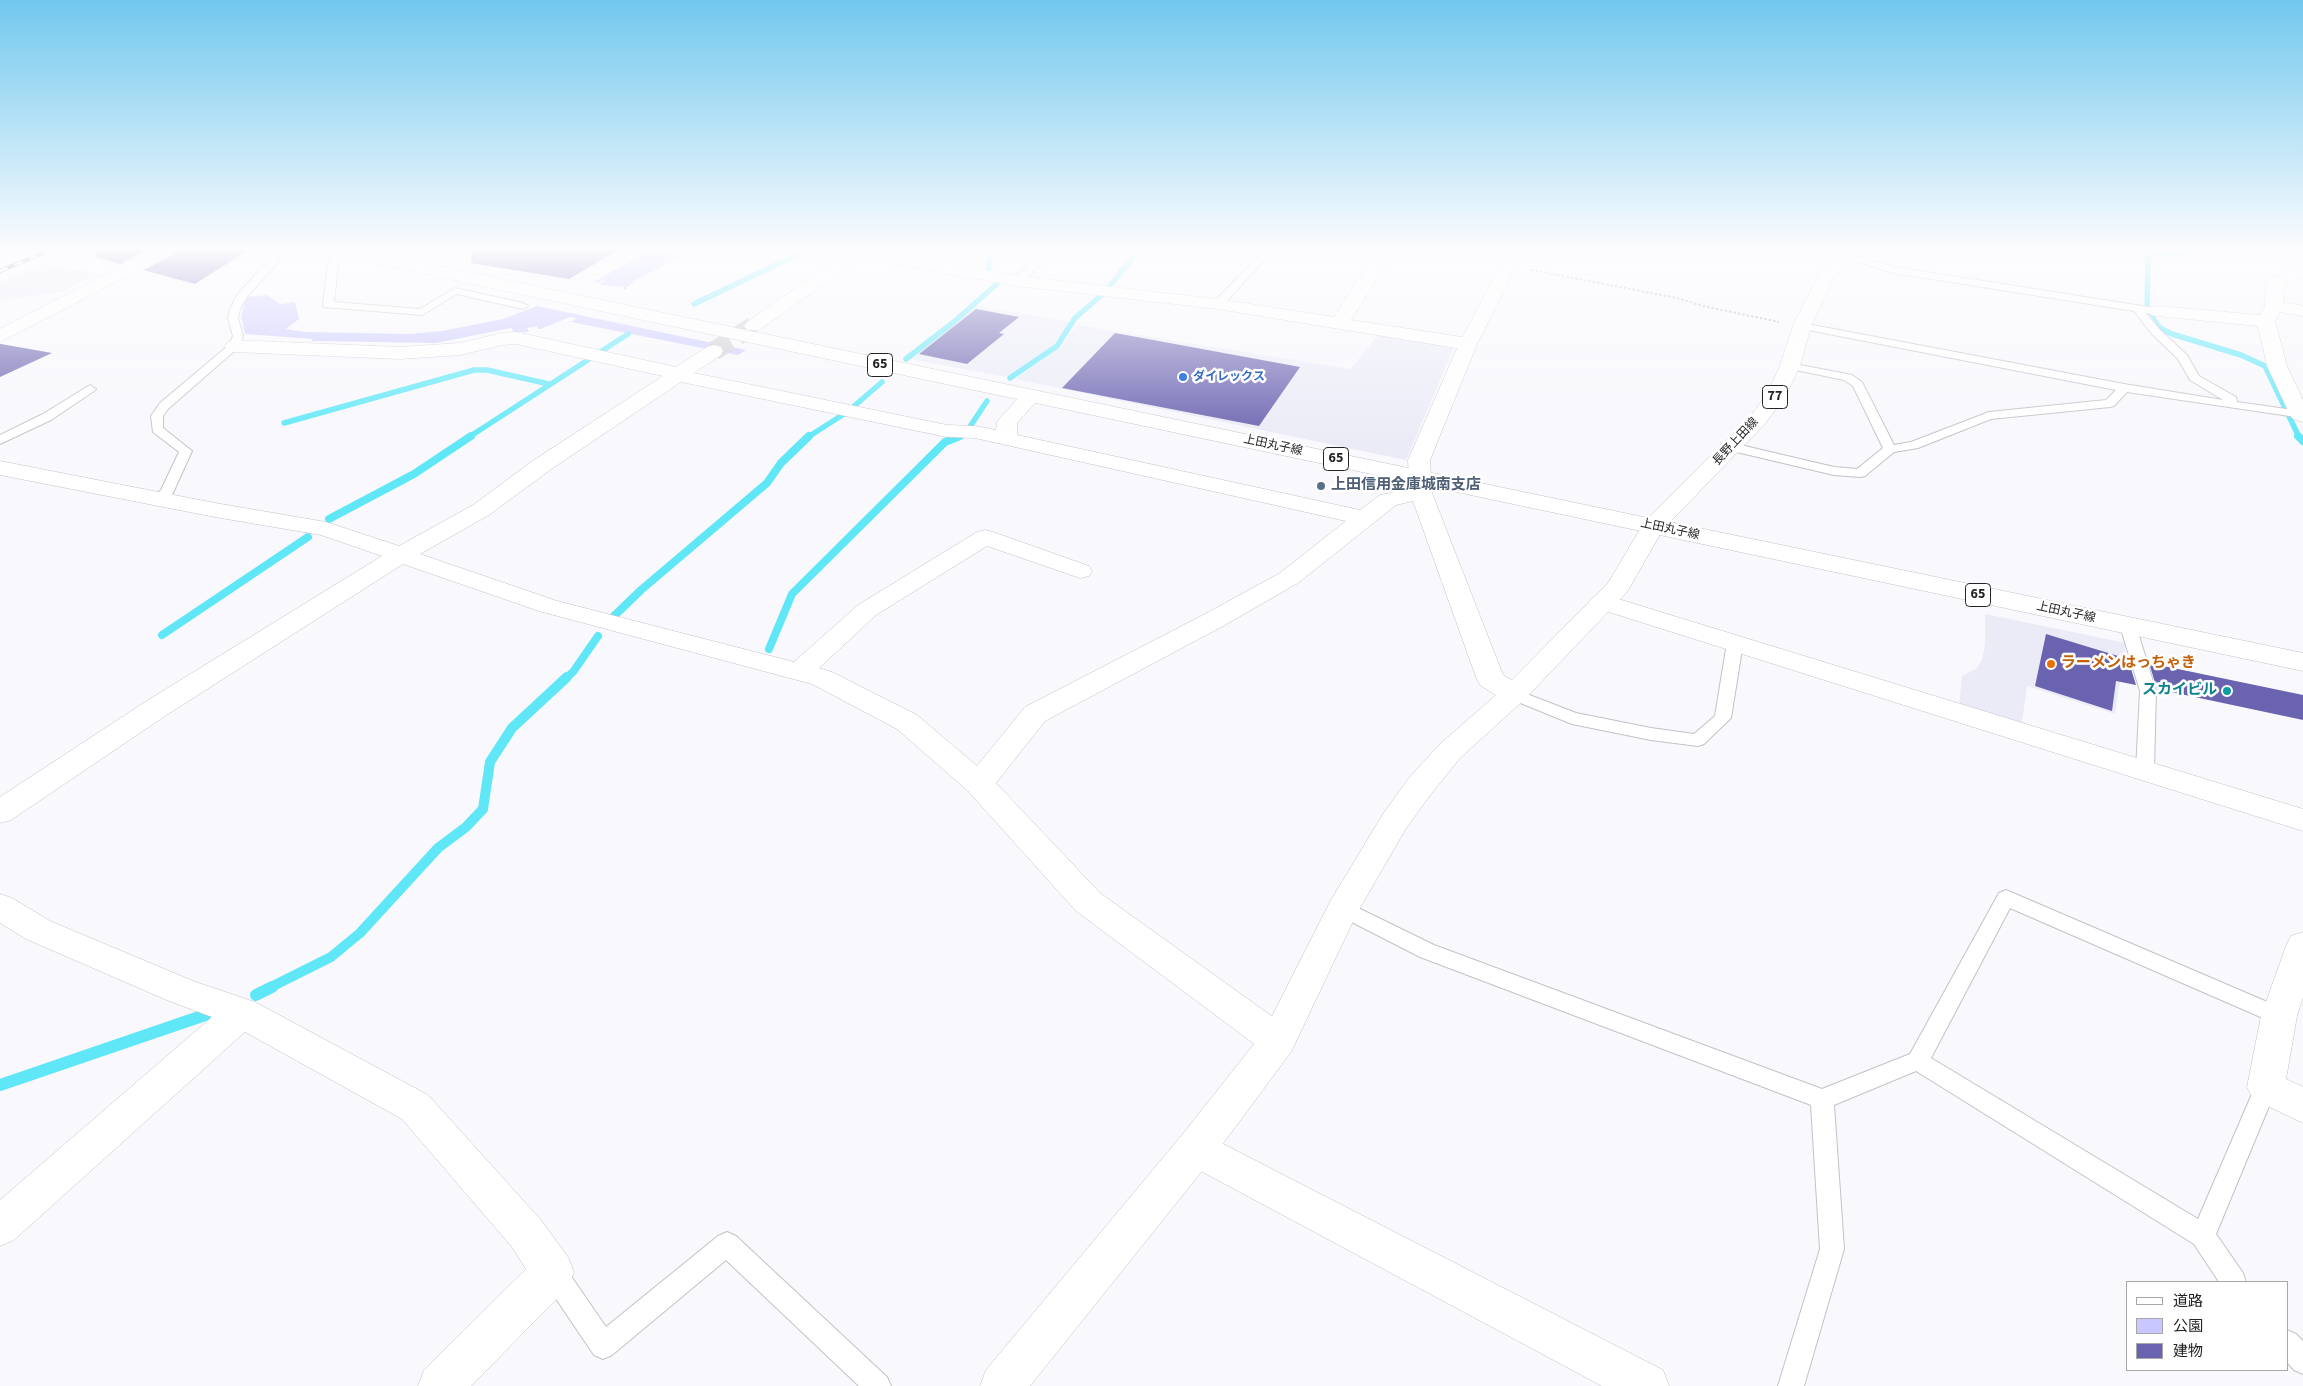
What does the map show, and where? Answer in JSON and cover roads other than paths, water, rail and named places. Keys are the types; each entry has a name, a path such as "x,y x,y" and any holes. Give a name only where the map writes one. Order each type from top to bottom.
{"street":[{"path":"0,336 44,314"},
{"name":"上田丸子線","path":"641,314 1031,396 1420,485 1653,526 2303,662"},
{"path":"754,326 772,314"},
{"path":"1284,314 1468,344"},
{"path":"1340,322 1345,314"},
{"path":"1484,314 1468,344 1419,460 1420,485 1490,680 1514,694"},
{"name":"長野上田線","path":"1002,1386 1196,1148 1278,1040 1343,909 1394,822 1420,786 1450,751 1514,694 1618,587 1653,526 1757,421 1778,393 1790,366 1802,326 1808,314"},
{"path":"2260,314 2270,314 2277,366 2294,414"},
{"path":"234,346 400,353 460,349 502,339 516,338 690,378 947,431 975,432 1363,518"},
{"path":"0,812 156,709 402,554 481,510 542,465 714,351"},
{"path":"1006,439 1007,422 1031,396"},
{"path":"7,475 158,499 326,529 548,606 822,678 908,722 979,784 1088,902 1278,1040"},
{"path":"979,784 1035,714 1216,619 1289,578 1388,500 1420,485"},
{"path":"798,673 867,610 985,537 1080,571"},
{"path":"1602,602 2303,820"},
{"path":"0,907 38,930 181,991 242,1013 415,1107 526,1233 553,1272 440,1386"},
{"path":"2303,946 2279,1016 2266,1087 2303,1106"},
{"path":"0,1226 242,1013"},
{"path":"1196,1148 1647,1386"}],"lane":[{"path":"158,499 167,492 186,451 157,429 157,416 164,406 234,346 238,336 233,318 234,314"},
{"path":"2149,314 2156,332 2183,357 2194,378 2243,406"},
{"path":"1802,326 2124,388 2294,414"},
{"path":"1790,366 1848,377 1858,384 1890,449"},
{"path":"1732,448 1834,471 1860,473 1890,449 1914,445 1989,416 2110,403 2124,388"},
{"path":"0,440 47,417 90,389"},
{"path":"2128,626 2148,691 2145,770"},
{"path":"1514,694 1572,718 1652,734 1698,740 1723,718 1735,644"},
{"path":"1343,909 1428,951 1822,1099 1918,1062 2006,898 2279,1016"},
{"path":"1918,1062 2203,1236 2233,1281"},
{"path":"2203,1236 2266,1087"},
{"path":"1791,1386 1832,1250 1822,1099"},
{"path":"553,1272 603,1346 727,1244 878,1386"},
{"path":"2288,1344 2303,1361"}],"waterway":[{"path":"906,359 963,314"},
{"path":"1010,378 1057,346 1075,318 1080,314"},
{"path":"2151,314 2160,328 2172,334 2241,355 2265,366 2299,437"},
{"path":"469,437 628,334"},
{"path":"284,423 474,370 487,370 549,384"},
{"path":"853,407 882,382"},
{"path":"969,428 987,401"},
{"path":"808,437 844,414"},
{"path":"329,519 414,474 471,436"},
{"path":"612,618 641,590 767,483 781,463 809,436"},
{"path":"769,649 792,594 945,442 960,436"},
{"path":"2299,437 2303,441"},
{"path":"162,635 308,537"},
{"path":"566,678 573,672 598,636"},
{"path":"269,988 331,957 360,933 438,848 466,827 483,809 490,762 512,728 567,677"},
{"path":"256,995 272,987"},
{"path":"0,1085 208,1014"}],"tunnel":[{"path":"714,351 753,326"}],"place":[{"name":"ダイレックス","path":"1183,377"},
{"name":"上田信用金庫城南支店","path":"1321,486"},
{"name":"ラーメンはっちゃき","path":"2051,664"},
{"name":"スカイビル","path":"2227,691"}]}
